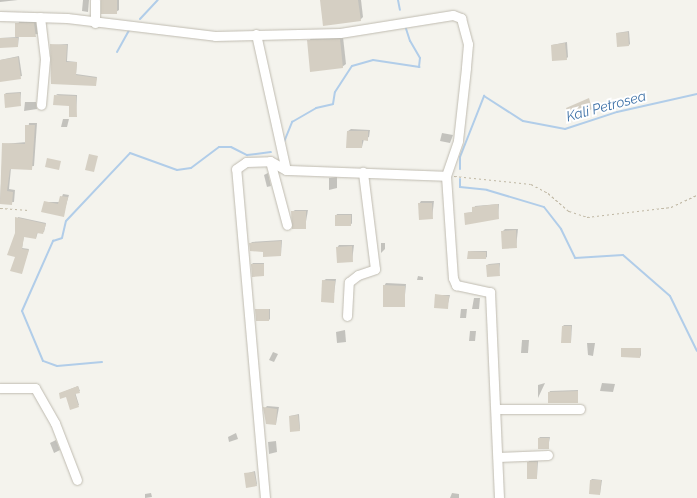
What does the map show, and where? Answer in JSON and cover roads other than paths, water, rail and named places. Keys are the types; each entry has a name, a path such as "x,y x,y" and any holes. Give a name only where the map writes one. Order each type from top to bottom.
{"street":[{"path":"95,0 95,22"},
{"path":"0,16 40,17 95,22 215,36 340,33 453,15 461,18 468,44 466,68 458,142 446,176 453,282 490,292 499,498"},
{"path":"40,17 45,58 41,105"},
{"path":"256,34 286,170"},
{"path":"265,498 235,175 241,164 270,162 286,170 446,176"},
{"path":"270,162 287,225"},
{"path":"347,316 349,282 358,275 375,269 363,172"},
{"path":"0,388 35,388 55,423 77,480"},
{"path":"496,409 580,409"},
{"path":"498,457 548,455"}],"waterway":[{"path":"140,19 158,0"},
{"path":"398,0 400,10"},
{"path":"284,142 292,122 316,108 333,104 335,92 352,66 373,60 419,67 420,58 410,41 405,26"},
{"path":"117,52 130,29"},
{"name":"Kali Petrosea","path":"460,169 460,157 484,96 523,121 565,129 617,112 697,94"},
{"path":"102,362 57,366 43,361 22,311 53,241 62,238 66,221 130,153 177,170 191,168 219,147 231,147 247,155 271,152"},
{"name":"Kali Petrosea","path":"460,179 460,187 487,190 544,207 561,229 575,258 623,255 670,296 697,351"}]}
